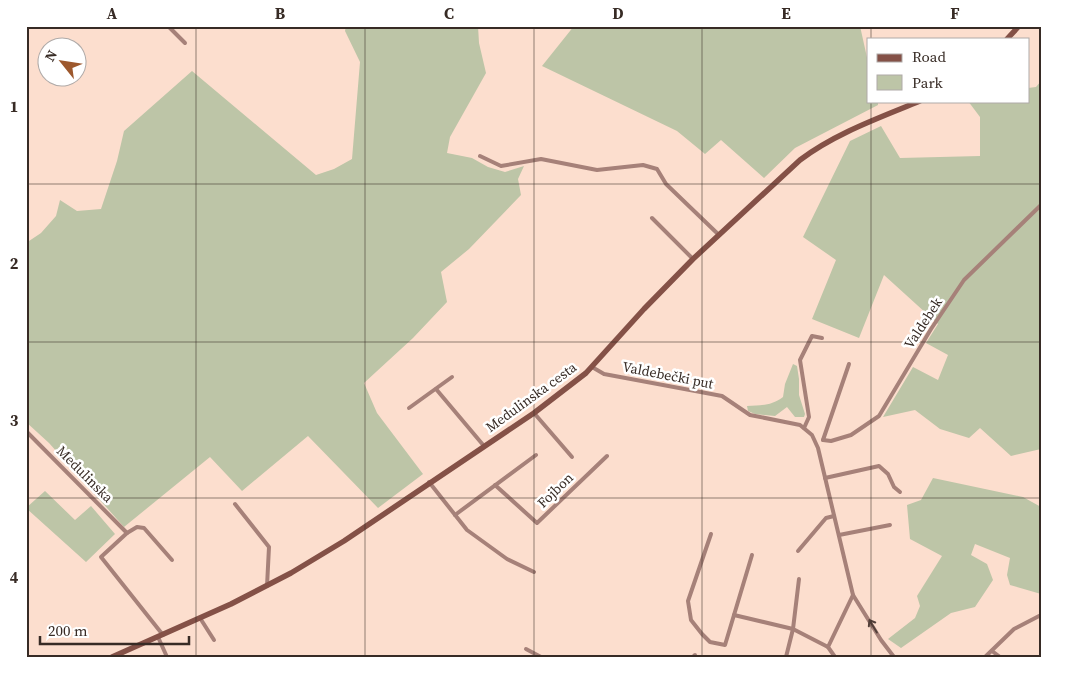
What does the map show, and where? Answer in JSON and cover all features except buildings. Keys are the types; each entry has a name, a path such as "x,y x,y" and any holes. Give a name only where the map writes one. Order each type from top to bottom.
{"main road":[{"path":"1008,38 1019,26"},
{"name":"Medulinska cesta","path":"112,657 267,586 317,558 534,413 571,386 592,367 650,302 693,259 813,150 839,135 918,102"}],"street":[{"path":"168,26 184,43"},
{"path":"480,156 501,166 541,159 597,170 643,165 656,169 666,184 719,235"},
{"name":"Valdebek","path":"823,440 831,441 851,435 879,416 964,280 1041,205"},
{"path":"652,218 693,259"},
{"path":"822,338 812,336 800,360 809,417 808,424 804,428 812,435 817,444 853,594 881,640 894,657"},
{"path":"817,444 823,440 849,364"},
{"name":"Valdebečki put","path":"592,367 604,374 722,396 750,415 795,423 804,428"},
{"path":"409,408 452,377"},
{"path":"436,389 484,446"},
{"path":"534,413 572,457"},
{"name":"Medulinska","path":"26,432 127,533"},
{"path":"455,515 536,455"},
{"name":"Fojbon","path":"495,485 537,523 607,456"},
{"path":"825,478 879,466 888,474 894,487 900,492"},
{"path":"429,482 467,530 507,559 534,572"},
{"path":"235,504 269,547 267,586"},
{"path":"798,552 826,518 834,516"},
{"path":"839,535 890,525"},
{"path":"167,657 161,636 101,557 127,533 137,527 144,528 172,560"},
{"path":"711,534 688,601 691,620 710,642 725,645 752,555"},
{"path":"786,657 793,628 799,579"},
{"path":"828,647 853,594"},
{"path":"985,657 1014,629 1041,615"},
{"path":"734,616 793,628 828,647 836,657"},
{"path":"200,618 214,640"},
{"path":"526,649 541,657"},
{"path":"992,651 1000,657"}],"green space":[{"path":"346,26 478,26 479,43 486,73 450,137 447,153 472,158 488,167 505,172 524,166 518,179 521,195 469,249 441,272 447,302 413,338 364,383 377,413 423,474 378,508 308,436 242,491 210,457 124,527 49,443 26,422 26,243 41,233 56,216 60,200 77,211 101,209 117,161 124,131 192,71 316,175 334,169 352,159 360,62 345,31"},
{"path":"574,26 860,26 867,58 867,102 878,102 878,105 795,148 764,178 721,140 705,154 677,131 542,66"},
{"path":"1041,81 1041,449 1011,456 980,428 969,438 940,429 915,410 883,417 913,367 938,380 948,355 926,343 938,324 884,275 859,338 812,319 836,260 803,237 850,141 881,126 900,158 980,156 980,117 969,102 1030,102 1030,88 1036,87"},
{"path":"793,364 797,366 799,395 805,414 804,417 795,417 787,407 775,416 755,414 748,411 747,406 770,404 783,397 785,384"},
{"path":"933,478 1023,497 1041,507 1041,594 1010,585 1007,575 1010,558 975,544 971,555 987,564 993,580 975,607 951,613 901,648 888,639 915,618 920,606 917,596 942,556 910,539 907,505 921,500"},
{"path":"45,491 75,520 91,506 115,534 86,562 26,508"}]}
